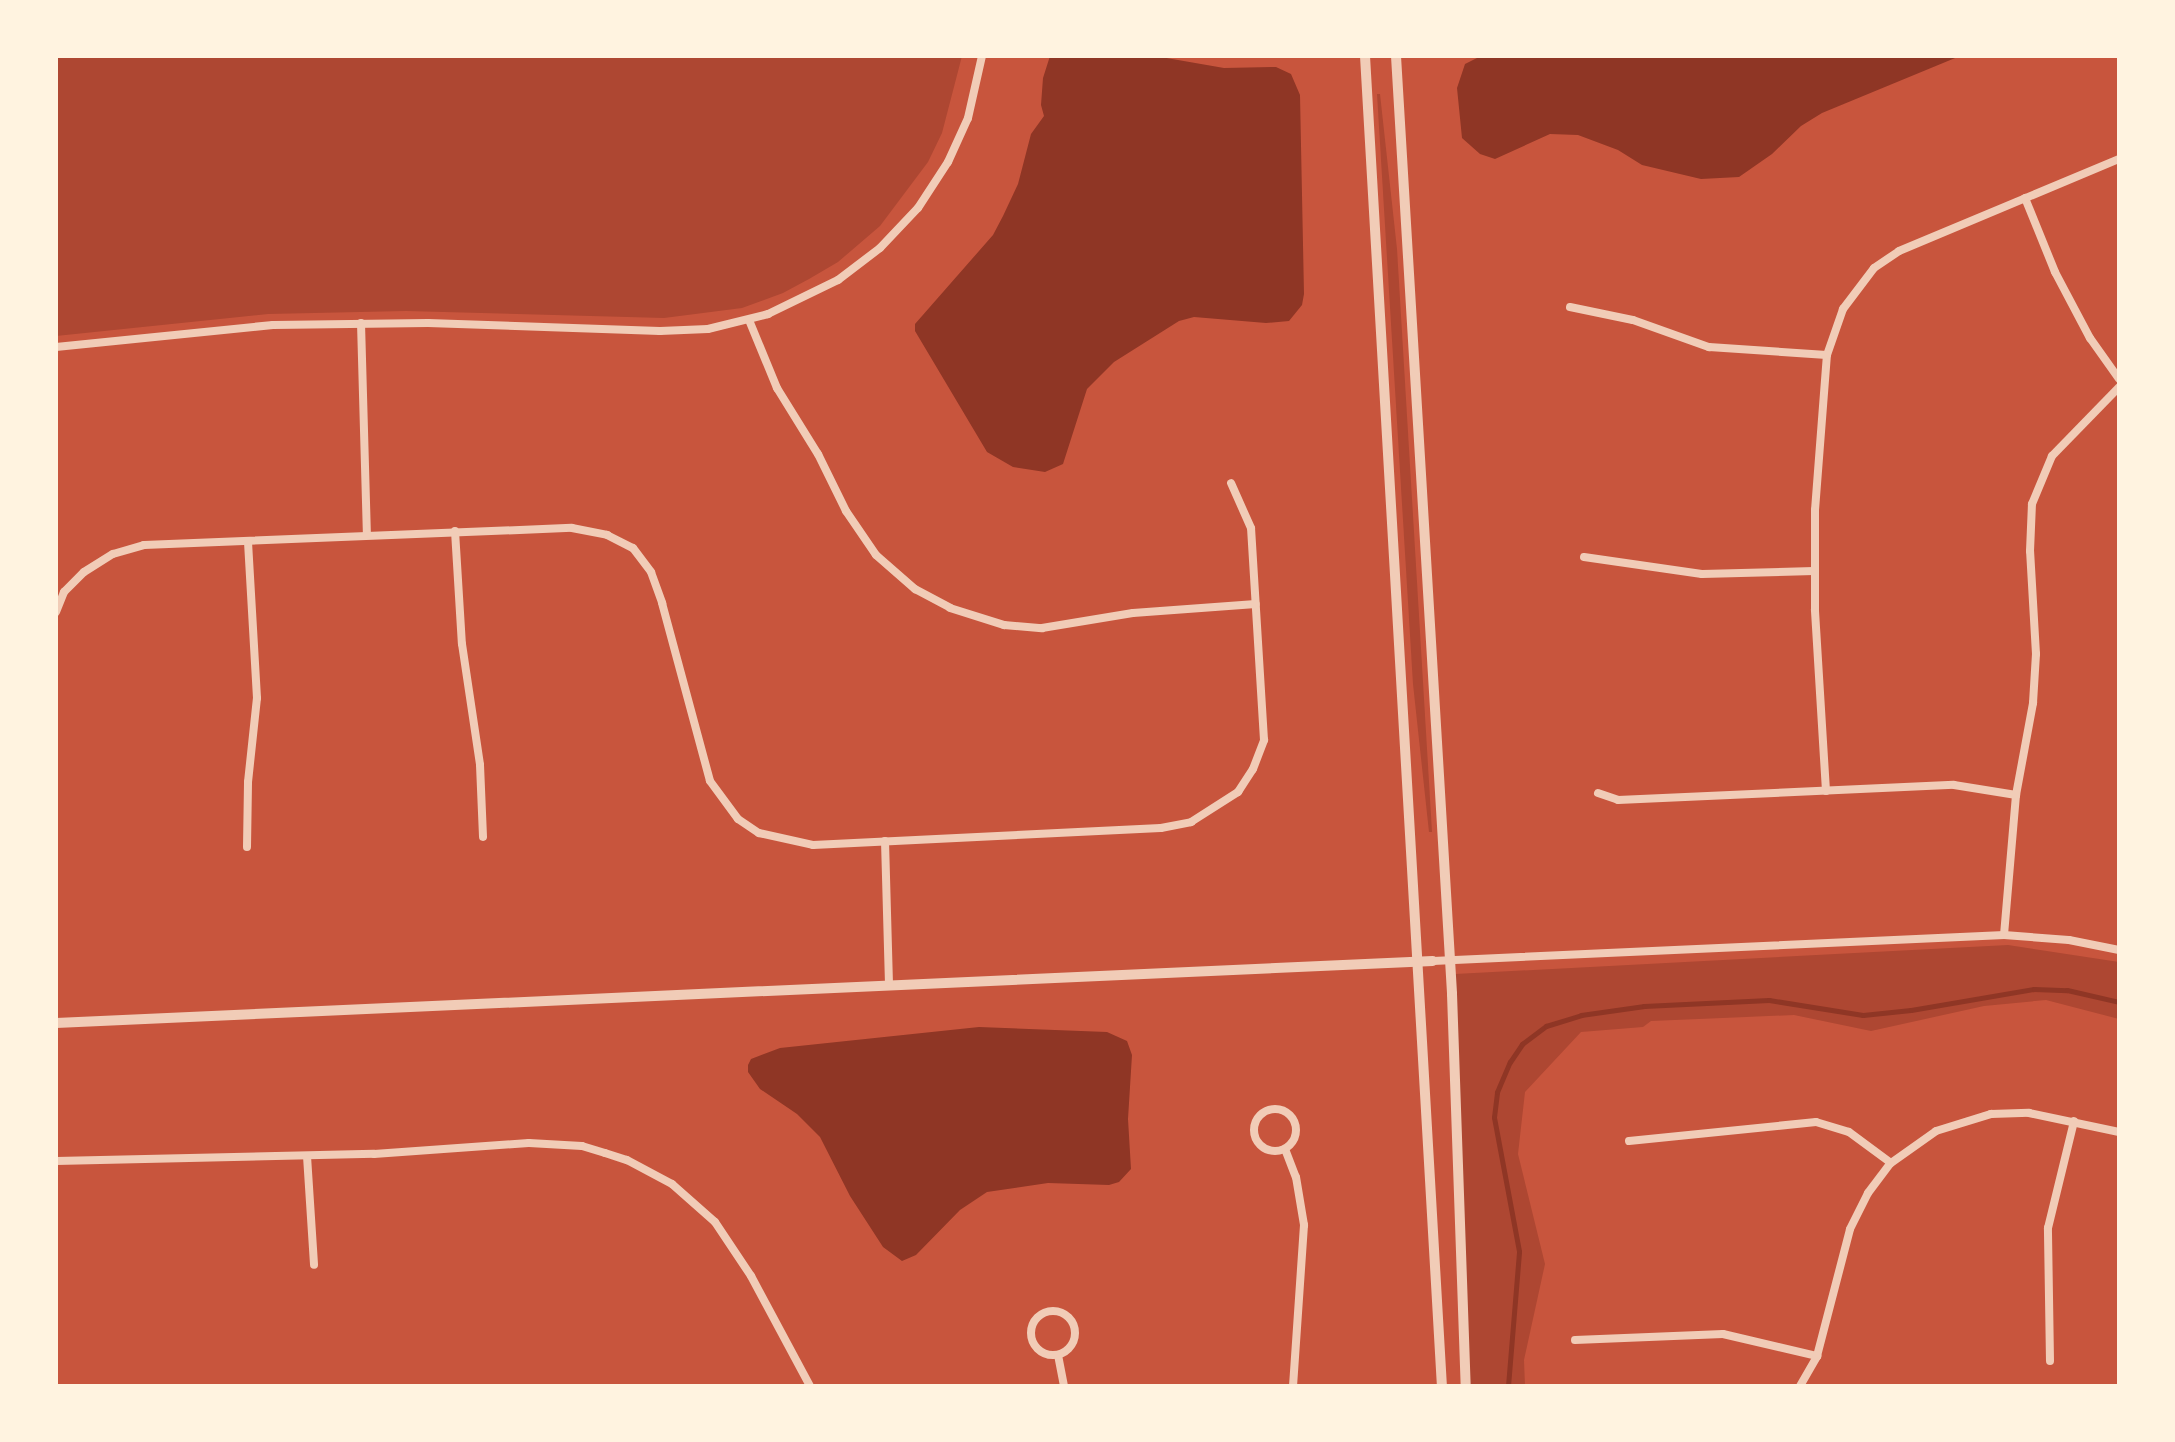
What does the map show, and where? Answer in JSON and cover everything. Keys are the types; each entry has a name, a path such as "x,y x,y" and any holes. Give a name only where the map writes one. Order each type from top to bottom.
{"street":[{"path":"56,347 229,328 361,323 660,331 708,329 749,320 838,280 880,248 918,208 948,162 968,118 982,56"},
{"path":"1365,56 1442,1386"},
{"path":"1396,56 1451,960 1466,1386"},
{"path":"1826,791 1814,571 1827,355 1843,309 1874,268 1927,238 2119,159"},
{"path":"2025,198 2055,272 2090,338 2119,379"},
{"path":"1570,307 1633,320 1709,347 1827,355"},
{"path":"749,320 777,388 818,454 846,511 876,555 915,589 950,608 1004,625 1042,628 1133,613 1256,604"},
{"path":"361,323 367,534"},
{"path":"2004,935 2016,795 2033,703 2036,654 2030,551 2032,504 2052,456 2119,387"},
{"path":"56,612 64,592 74,582 113,554 144,545 572,528 607,535 633,548 651,572 710,781 725,806 759,833 813,845 1161,828 1191,822 1218,808 1238,792 1253,769 1264,740 1251,528 1231,483"},
{"path":"455,531 462,644 480,765 483,837"},
{"path":"247,847 248,782 257,698 248,541"},
{"path":"1584,557 1702,574 1814,571"},
{"path":"1598,793 1618,800 1954,785 2016,795"},
{"path":"885,841 889,984"},
{"path":"56,1023 2004,935 2069,940 2119,950"},
{"path":"1282,1109 1295,1121 1297,1132 1285,1149 1267,1150 1254,1136 1254,1125 1264,1111 1282,1109"},
{"path":"1800,1386 1817,1356 1850,1229 1868,1193 1891,1163 1936,1131 1973,1117 2029,1113 2119,1132"},
{"path":"2050,1361 2048,1228 2074,1121"},
{"path":"1629,1141 1816,1122 1849,1132 1891,1163"},
{"path":"56,1161 307,1156 555,1143 582,1146 627,1160 672,1184 715,1222 751,1276 810,1386"},
{"path":"1285,1149 1296,1177 1304,1225 1293,1386"},
{"path":"307,1156 314,1265"},
{"path":"1053,1311 1069,1318 1075,1334 1067,1351 1058,1355 1038,1350 1031,1333 1038,1318 1053,1311"},
{"path":"1575,1340 1723,1334 1817,1356"},
{"path":"1058,1355 1064,1386"}],"shaded area":[{"path":"56,56 962,56 942,133 928,162 880,226 838,262 783,293 742,308 664,318 406,311 268,314 56,336"},
{"path":"1050,56 1155,56 1224,68 1276,67 1291,74 1300,95 1304,294 1302,305 1289,321 1266,323 1194,317 1179,321 1114,362 1087,389 1063,464 1045,472 1013,467 987,452 915,331 915,324 993,235 1003,216 1018,184 1031,134 1044,116 1041,105 1043,78"},
{"path":"1481,56 1960,56 1822,113 1801,126 1772,154 1739,177 1701,179 1642,165 1618,150 1578,135 1550,134 1495,159 1480,154 1462,138 1457,88 1465,64"},
{"path":"1377,94 1380,94 1397,249 1432,832 1429,832 1413,684"},
{"path":"2008,945 2119,962 2119,1019 2046,1000 1984,1006 1871,1031 1794,1015 1651,1021 1643,1027 1581,1032 1525,1092 1518,1154 1545,1264 1524,1360 1525,1386 1462,1386 1455,974"},
{"path":"979,1027 1107,1032 1127,1041 1132,1055 1128,1119 1131,1169 1119,1182 1109,1185 1048,1183 987,1192 960,1210 916,1255 902,1261 883,1247 850,1196 820,1137 797,1114 760,1089 748,1072 748,1065 751,1059 780,1048"}],"waterway":[{"path":"1508,1386 1519,1251 1494,1117 1497,1092 1510,1062 1522,1044 1546,1026 1581,1015 1644,1006 1769,1000 1863,1015 2034,989 2067,990 2119,1002"}]}
